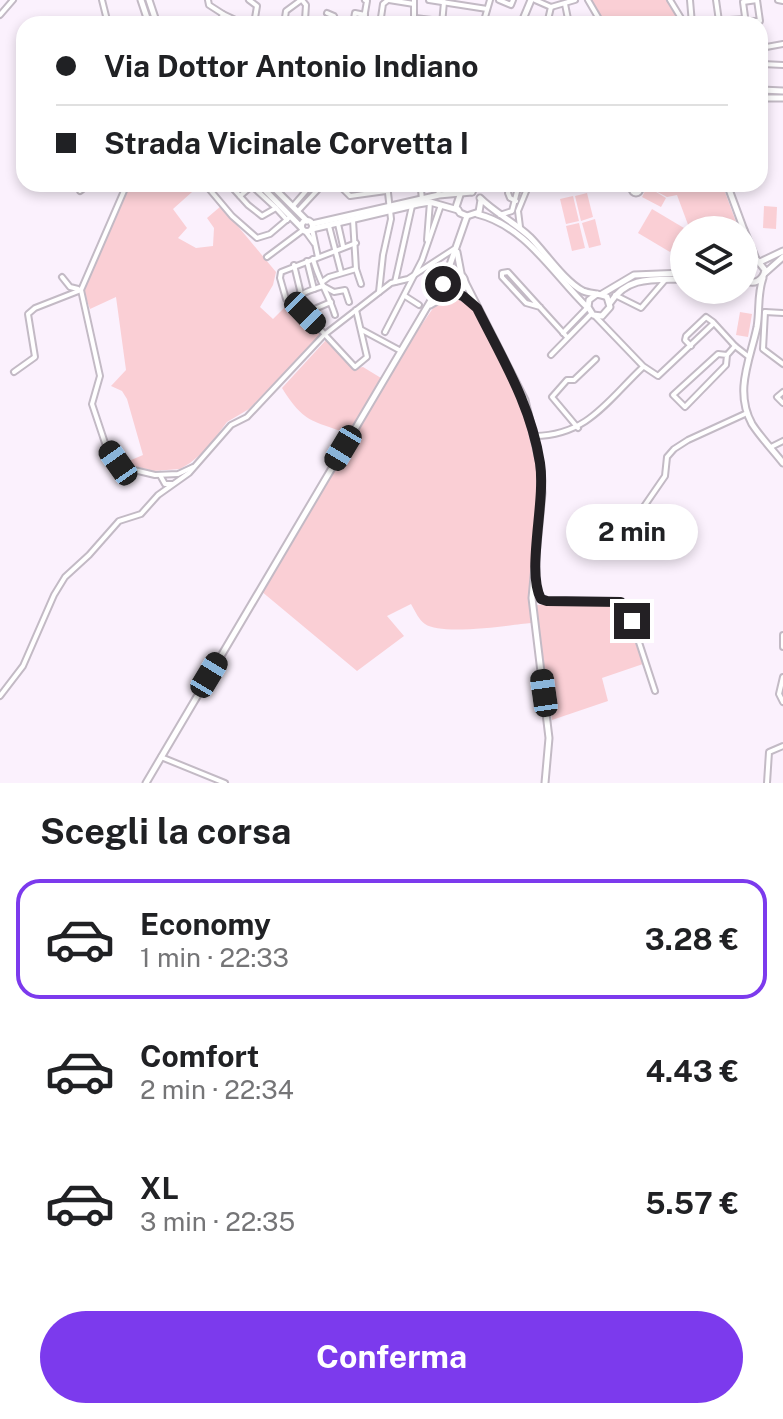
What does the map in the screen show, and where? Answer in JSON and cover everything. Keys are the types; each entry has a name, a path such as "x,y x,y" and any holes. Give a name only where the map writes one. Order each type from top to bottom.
{"main road":[{"path":"264,192 307,227 353,220 422,199 433,192"},
{"path":"276,192 292,213"},
{"path":"452,192 472,192 520,229 584,292 607,297 610,304"},
{"path":"730,192 739,216"},
{"path":"458,210 456,203 461,194"},
{"path":"477,214 481,206 480,198"},
{"path":"307,227 430,202 458,210 467,216 477,214 505,226 527,242 591,312 605,314 615,295 635,281 670,278"},
{"path":"146,783 444,278 467,216"},
{"path":"458,247 457,258 463,278 525,400 535,436 542,493 533,613 549,738 545,783"},
{"path":"783,251 758,261 764,276 758,302 762,312 743,389 747,413 783,463"},
{"path":"758,280 783,257"},
{"path":"444,278 454,272 463,278"},
{"path":"591,312 589,300 634,275 670,276"},
{"path":"444,278 444,287 471,301 477,308"},
{"path":"427,308 435,300 462,290 463,278"}],"street":[{"path":"0,15 13,0"},
{"path":"208,0 209,5 227,16"},
{"path":"285,16 286,11 302,0"},
{"path":"354,16 355,13 365,15 366,0"},
{"path":"388,0 414,2"},
{"path":"429,0 487,9"},
{"path":"485,16 490,0"},
{"path":"499,0 512,2"},
{"path":"533,0 551,7 575,0"},
{"path":"745,16 743,2 757,0"},
{"path":"565,4 567,16"},
{"path":"549,16 551,7"},
{"path":"327,13 334,16"},
{"path":"124,192 81,290 100,376 92,404 106,446 118,463 134,470 179,476"},
{"path":"213,192 253,237 262,238 314,192"},
{"path":"236,192 262,216 276,208"},
{"path":"240,196 245,192"},
{"path":"261,192 276,208 292,213"},
{"path":"292,213 306,192"},
{"path":"379,292 380,268 391,219 386,192"},
{"path":"421,192 422,199"},
{"path":"508,192 521,203"},
{"path":"499,215 512,211 516,192"},
{"path":"520,229 518,211 526,192"},
{"path":"427,242 430,202"},
{"path":"395,282 412,205"},
{"path":"385,332 422,260 441,205"},
{"path":"353,220 356,269 361,284"},
{"path":"338,224 343,246"},
{"path":"329,226 341,272"},
{"path":"267,257 307,227 315,245 314,289"},
{"path":"286,299 279,275 294,265 356,243"},
{"path":"0,696 23,666 65,577 119,521 141,514 179,476 212,451 221,435 231,425 247,417 324,335 379,292 458,247"},
{"path":"424,251 435,260"},
{"path":"313,259 317,277 335,315"},
{"path":"294,265 301,294"},
{"path":"356,269 341,272 301,294 294,304 355,367 367,357 356,310"},
{"path":"540,307 526,303 502,277 502,273 508,272 540,307 565,335"},
{"path":"62,277 70,287 81,290"},
{"path":"615,295 641,308 666,279"},
{"path":"322,284 334,292 345,290 349,302"},
{"path":"14,372 35,357 28,314 35,308 81,290"},
{"path":"405,296 419,305"},
{"path":"305,313 331,302"},
{"path":"551,355 565,335 591,312 643,366 658,376 714,323"},
{"path":"783,313 762,312 763,349 783,364"},
{"path":"605,314 609,330"},
{"path":"691,346 685,340 686,336 706,317 749,357"},
{"path":"362,330 401,351"},
{"path":"727,355 718,354 673,395 685,407 726,365 727,355 735,346"},
{"path":"578,428 552,397 567,380 574,380 596,359"},
{"path":"535,436 556,435 578,428 643,366"},
{"path":"783,392 777,397 783,403"},
{"path":"634,521 665,476 667,457 674,449 747,413"},
{"path":"771,447 783,441"},
{"path":"160,475 165,484 174,484"},
{"path":"534,576 541,599 547,601 621,602 632,621 655,691"},
{"path":"783,635 783,647"},
{"path":"783,677 779,694 783,702"},
{"path":"0,683 8,686"},
{"path":"767,783 769,752 783,746"},
{"path":"161,757 225,783"}],"shaded area":[{"path":"591,0 667,0 676,16 600,16"},
{"path":"126,192 192,192 173,209 187,228 178,238 196,248 213,246 214,228 207,218 221,206 276,272 273,285 260,307 273,319 288,304 319,332 319,337 249,409 227,422 206,450 190,463 180,469 153,471 124,463 143,455 127,399 122,391 111,386 126,370 116,297 90,309 83,290"},
{"path":"644,192 656,192 666,198 661,207 642,197"},
{"path":"658,192 725,192 734,216 685,216 677,195 667,197"},
{"path":"587,193 593,217 581,221 575,196"},
{"path":"573,196 579,221 566,224 560,199"},
{"path":"764,206 777,207 776,229 763,228"},
{"path":"652,209 670,220 670,252 638,233"},
{"path":"595,219 601,245 589,248 582,223"},
{"path":"579,223 585,248 572,251 566,226"},
{"path":"449,296 465,301 481,320 516,398 534,453 538,494 530,590 531,623 446,629 425,624 411,604 387,616 404,636 357,671 261,591 409,343 438,301"},
{"path":"740,312 752,314 748,337 736,335"},
{"path":"326,340 356,368 363,367 381,378 349,434 310,419 296,408 282,388"},
{"path":"620,601 643,664 602,678 608,701 552,720 535,605"}],"route":[{"path":"443,284 448,292 463,296 477,308 525,400 540,464 542,493 534,576 541,599 621,602 632,621"}]}
